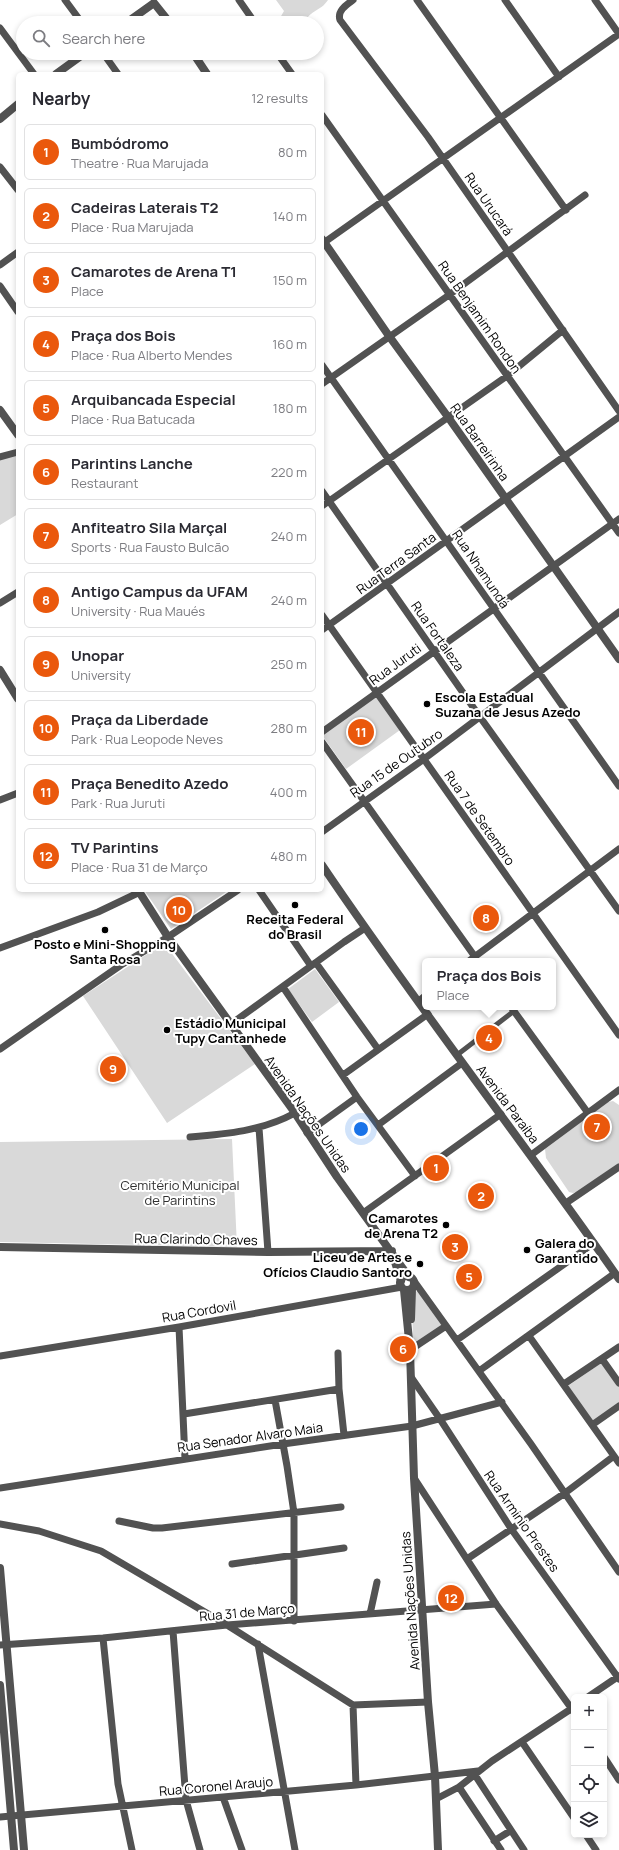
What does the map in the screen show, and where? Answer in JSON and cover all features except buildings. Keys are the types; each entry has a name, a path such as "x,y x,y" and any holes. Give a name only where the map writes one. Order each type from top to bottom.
{"street":[{"path":"65,0 77,16"},
{"path":"239,0 250,16"},
{"name":"Rua Urucará","path":"353,0 344,6 340,13 339,16 342,22 442,158 619,411"},
{"path":"417,0 566,210"},
{"path":"504,0 559,77"},
{"path":"324,241 384,201 442,158 619,34 595,0"},
{"path":"135,16 155,1 165,16"},
{"path":"0,28 16,50"},
{"path":"24,60 33,72"},
{"path":"59,72 75,60"},
{"path":"108,60 117,72"},
{"path":"198,60 206,72"},
{"path":"282,60 291,72"},
{"path":"0,118 16,106"},
{"name":"Rua Benjamim Rondon","path":"324,119 619,533"},
{"path":"0,167 16,187"},
{"path":"324,383 449,295 585,195"},
{"name":"Rua Barreirinha","path":"324,243 619,659"},
{"path":"0,265 16,253"},
{"path":"0,286 16,309"},
{"path":"324,505 507,376 563,330"},
{"name":"Rua Nhamundá","path":"324,368 448,541 493,608 619,786"},
{"path":"0,410 16,432"},
{"name":"Rua Terra Santa","path":"324,629 565,458 619,417"},
{"path":"0,457 16,453"},
{"name":"Rua Fortaleza","path":"324,494 480,717 619,911"},
{"name":"Rua Juruti","path":"324,731 619,519"},
{"path":"0,603 16,593"},
{"name":"Rua 15 de Outubro","path":"324,830 364,800 424,759 619,612"},
{"name":"Rua 7 de Setembro","path":"324,618 619,1035"},
{"path":"0,670 16,696"},
{"path":"324,745 364,800 473,958"},
{"path":"0,800 16,794"},
{"path":"477,958 619,849"},
{"name":"Avenida Paraíba","path":"324,868 365,928 422,999"},
{"path":"0,948 98,912 137,892"},
{"name":"Avenida Nações Unidas","path":"140,892 168,937 295,1113 307,1133 363,1213 392,1251 407,1284 414,1478 424,1609 428,1702 435,1776 438,1850"},
{"path":"0,1049 121,965 168,937 235,892"},
{"path":"260,892 378,1049"},
{"path":"231,1024 365,928"},
{"path":"283,987 357,1098 415,1176"},
{"name":"Avenida Paraíba","path":"426,1010 462,1063 566,1203 617,1276"},
{"path":"457,1055 512,1010"},
{"path":"514,1010 588,1113"},
{"path":"343,1075 428,1014"},
{"path":"378,1125 462,1063"},
{"path":"531,1155 618,1093"},
{"path":"307,1133 357,1098"},
{"path":"190,1137 229,1134 259,1128 277,1123 295,1113"},
{"path":"363,1213 501,1114"},
{"path":"259,1128 268,1252"},
{"path":"566,1203 619,1167"},
{"path":"457,1340 594,1243"},
{"name":"Rua Clarindo Chaves","path":"0,1247 268,1252 392,1251"},
{"path":"479,1371 617,1276"},
{"path":"407,1284 457,1340 618,1566"},
{"name":"Rua Cordovil","path":"0,1356 179,1327 407,1284"},
{"path":"410,1350 446,1326"},
{"path":"179,1327 185,1459"},
{"path":"529,1336 619,1463"},
{"path":"564,1384 619,1347"},
{"path":"338,1353 339,1389 344,1435"},
{"path":"602,1359 619,1383"},
{"name":"Rua Arminio Prestes","path":"411,1377 512,1530 619,1677"},
{"path":"184,1414 339,1389"},
{"path":"275,1400 294,1513 294,1621"},
{"name":"Rua Senador Alvaro Maia","path":"0,1488 283,1444 412,1426 502,1402"},
{"path":"592,1425 619,1406"},
{"path":"468,1559 565,1493 614,1456"},
{"path":"414,1478 496,1604 571,1706"},
{"path":"119,1521 152,1528 162,1528 341,1507"},
{"path":"0,1524 39,1531 94,1548 227,1624 353,1705 428,1702"},
{"path":"232,1564 344,1548"},
{"path":"0,1568 3,1645 24,1850"},
{"path":"370,1614 377,1582"},
{"name":"Rua 31 de Março","path":"3,1645 103,1638 227,1624 294,1621 496,1604"},
{"path":"172,1631 186,1800 200,1850"},
{"path":"103,1638 122,1806 132,1850"},
{"path":"258,1644 295,1850"},
{"path":"593,1694 619,1677"},
{"path":"0,1685 14,1850"},
{"path":"353,1705 356,1785"},
{"path":"436,1799 459,1787 475,1773 571,1710"},
{"path":"522,1742 571,1814"},
{"path":"607,1762 619,1780"},
{"path":"475,1773 510,1831 524,1850"},
{"name":"Rua Coronel Araujo","path":"0,1817 285,1792 475,1773"},
{"path":"459,1787 501,1850"},
{"path":"223,1797 242,1850"},
{"path":"494,1841 510,1831"},
{"path":"588,1838 596,1850"}],"green space":[{"path":"276,0 328,0 322,7 309,16 281,16 284,11"},
{"path":"16,454 16,515 0,525 0,458"},
{"path":"376,696 400,730 346,769 324,738 324,734"},
{"path":"145,892 226,892 171,929"},
{"name":"Estádio Municipal Tupy Cantanhede","path":"164,943 255,1064 167,1123 83,996"},
{"path":"315,969 339,1002 312,1022 288,989"},
{"path":"613,1101 619,1105 619,1163 577,1192 569,1192 546,1158 545,1149 608,1102"},
{"name":"Cemitério Municipal de Parintins","path":"232,1139 237,1247 0,1242 0,1142"},
{"path":"419,1290 444,1325 413,1346 412,1294"},
{"path":"601,1363 619,1386 619,1404 593,1422 568,1386"}],"place":[{"name":"Escola Estadual Suzana de Jesus Azedo","path":"427,704"},
{"name":"Praça Benedito Azedo","path":"361,732"},
{"name":"Receita Federal do Brasil","path":"295,905"},
{"name":"Praça da Liberdade","path":"179,910"},
{"name":"Antigo Campus da UFAM","path":"486,918"},
{"name":"Posto e Mini-Shopping Santa Rosa","path":"105,930"},
{"name":"Estádio Municipal Tupy Cantanhede","path":"167,1030"},
{"name":"Praça dos Bois","path":"489,1038"},
{"name":"Unopar","path":"113,1069"},
{"name":"Anfiteatro Sila Marçal","path":"597,1127"},
{"name":"Bumbódromo","path":"436,1168"},
{"name":"Cadeiras Laterais T2","path":"481,1196"},
{"name":"Camarotes de Arena T2","path":"446,1225"},
{"name":"Camarotes de Arena T1","path":"455,1247"},
{"name":"Galera do Garantido","path":"527,1250"},
{"name":"Liceu de Artes e Ofícios Claudio Santoro","path":"420,1264"},
{"name":"Arquibancada Especial","path":"469,1277"},
{"name":"Parintins Lanche","path":"403,1349"},
{"name":"TV Parintins","path":"451,1598"}]}
